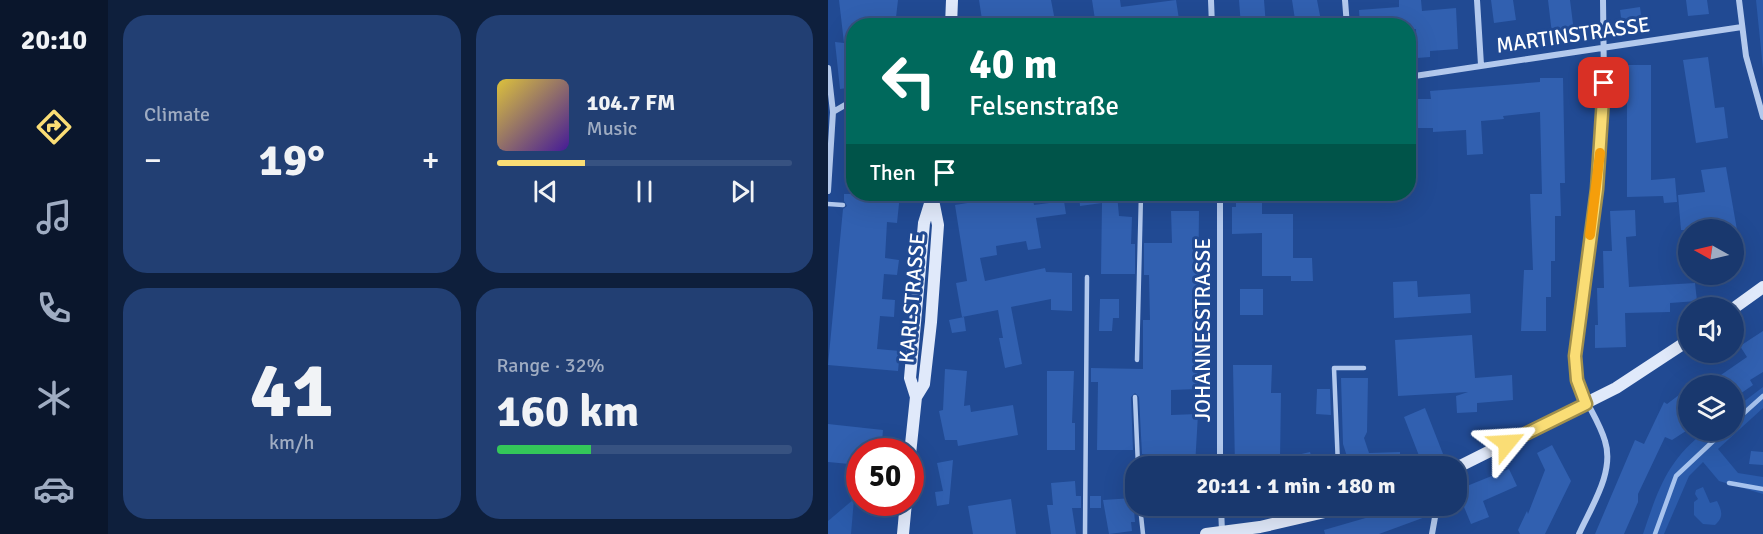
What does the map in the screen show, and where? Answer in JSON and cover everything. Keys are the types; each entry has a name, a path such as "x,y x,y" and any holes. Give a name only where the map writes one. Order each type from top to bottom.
{"main road":[{"path":"951,18 952,0"},
{"name":"KARLSTRASSE","path":"912,438 916,397 910,378 924,224 932,201"},
{"name":"KARLSTRASSE","path":"916,397 924,384 931,322 938,225 934,201"},
{"path":"921,261 929,255 935,267"},
{"path":"1744,301 1763,287"},
{"path":"915,319 922,325 931,322"},
{"path":"1467,463 1616,388 1678,347"},
{"path":"903,534 905,516"},
{"path":"1206,534 1260,527 1305,516"}],"street":[{"path":"1210,0 1211,18"},
{"path":"1345,0 1346,18"},
{"path":"1477,0 1481,65"},
{"path":"1579,534 1596,497 1606,465 1606,442 1586,404 1577,380 1575,350 1598,180 1604,47 1603,0"},
{"path":"1739,0 1751,81 1763,117"},
{"name":"MARTINSTRASSE","path":"1416,76 1742,27"},
{"path":"828,68 833,112 828,191"},
{"path":"833,112 846,105"},
{"name":"JOHANNESSTRASSE","path":"1220,201 1220,456"},
{"path":"1221,516 1222,532"},
{"path":"1432,534 1435,516"}],"lane":[{"path":"1137,360 1141,201"},
{"path":"828,204 843,205"},
{"path":"1085,534 1087,277"},
{"path":"1338,456 1335,368 1364,368"},
{"path":"1135,397 1138,456"},
{"path":"1141,516 1143,534"}],"shaded area":[{"path":"1756,0 1763,0 1763,69"},
{"path":"1763,387 1763,408 1744,425 1744,401"},
{"path":"1727,441 1718,449 1738,473 1763,477 1763,494 1719,481 1703,462 1689,476 1664,534 1643,534 1666,477 1682,453 1693,442"},
{"path":"1703,487 1710,503 1717,501 1720,508 1721,517 1715,525 1703,524 1694,515 1694,502 1698,499 1695,494 1696,490"},
{"path":"846,506 846,516 853,516 851,534 828,534 828,521"}],"building":[{"path":"839,0 898,0 896,18 846,18 846,88 840,89 835,42 844,43"},
{"path":"979,0 1051,0 1054,18 982,18"},
{"path":"1092,0 1120,0 1121,7 1176,0 1179,18 1095,18"},
{"path":"1239,0 1264,0 1265,18 1240,18"},
{"path":"1292,0 1317,0 1320,18 1295,18"},
{"path":"1399,0 1421,0 1422,11 1456,8 1458,49 1430,51 1430,57 1417,58 1416,18 1360,18 1359,10 1399,7"},
{"path":"1491,0 1513,0 1516,20 1494,23"},
{"path":"1548,0 1570,0 1574,32 1552,34"},
{"path":"1686,0 1707,0 1709,14 1688,16"},
{"path":"1640,7 1643,31 1623,33 1620,10"},
{"path":"1543,30 1545,44 1526,47 1524,33"},
{"path":"1708,57 1715,108 1724,107 1728,138 1696,143 1683,60"},
{"path":"1627,65 1651,65 1651,180 1675,178 1677,202 1664,203 1663,196 1627,197"},
{"path":"1540,78 1563,78 1565,183 1560,183 1561,216 1555,216 1555,261 1551,261 1551,297 1546,297 1546,331 1521,331 1524,270 1533,270 1530,194 1542,194 1540,112 1481,121 1483,154 1467,155 1466,130 1433,132 1433,128 1416,128 1416,99 1431,99 1430,91 1540,82"},
{"path":"1726,167 1735,219 1680,219 1678,195 1705,192 1701,170"},
{"path":"844,194 846,194 846,201 899,201 897,223 887,222 885,258 899,260 897,275 884,274 882,299 895,300 894,317 880,316 877,349 900,351 898,371 828,365 843,209 847,206"},
{"path":"979,201 1033,201 1034,205 1064,201 1066,214 1036,218 1041,248 1028,250 1026,241 996,246 997,255 980,258 985,281 1045,268 1046,272 1072,273 1072,311 1051,310 1051,299 1011,307 1022,364 1005,368 999,338 1003,338 998,310 962,317 956,283 967,281 955,205"},
{"path":"1080,201 1118,201 1119,216 1132,217 1131,244 1135,244 1135,274 1101,274 1102,203 1080,206"},
{"path":"1236,201 1262,201 1262,214 1293,214 1293,258 1312,258 1313,281 1291,281 1291,276 1262,276 1262,233 1232,234 1232,207 1236,207"},
{"path":"1635,210 1636,236 1626,237 1629,287 1695,285 1697,297 1678,297 1678,302 1670,303 1670,312 1625,313 1626,347 1595,348 1595,325 1598,325 1597,288 1604,288 1603,251 1612,251 1610,211"},
{"path":"1171,211 1199,211 1197,389 1171,390 1171,415 1198,414 1196,456 1142,454 1139,397 1135,393 1131,397 1133,450 1097,450 1098,382 1091,382 1091,368 1143,369 1143,320 1150,320 1149,275 1144,275 1144,243 1172,243"},
{"path":"1417,281 1418,297 1470,294 1471,313 1394,318 1393,282"},
{"path":"1240,289 1263,289 1263,315 1240,315"},
{"path":"1100,299 1119,299 1119,318 1113,318 1112,331 1099,331"},
{"path":"964,317 966,331 952,333 949,320"},
{"path":"1763,331 1763,372 1750,380 1753,385 1744,391 1744,375 1721,375 1738,363 1744,363 1747,357 1744,352 1744,343"},
{"path":"1472,335 1475,378 1512,375 1513,400 1477,403 1477,412 1457,413 1456,396 1468,392 1398,396 1395,340"},
{"path":"1233,365 1272,365 1271,393 1281,393 1280,456 1235,456"},
{"path":"945,369 967,371 964,406 970,405 971,412 1013,405 1018,435 958,446 957,440 945,440 939,411 943,410"},
{"path":"1047,371 1074,371 1072,423 1075,423 1075,450 1047,450"},
{"path":"1341,378 1368,378 1367,432 1364,438 1369,453 1400,452 1400,456 1347,456 1343,444"},
{"path":"1317,389 1330,389 1331,415 1316,414"},
{"path":"1678,396 1678,436 1672,440 1665,437 1638,494 1638,502 1624,534 1595,534 1635,440 1644,444 1664,402 1667,404"},
{"path":"1425,408 1444,456 1419,456 1404,417"},
{"path":"828,424 883,430 882,438 846,438 846,464 828,462"},
{"path":"1552,445 1571,481 1545,534 1520,534 1518,530 1527,511 1528,514 1545,470 1537,453"},
{"path":"1751,451 1763,452 1763,465 1749,464"},
{"path":"1310,452 1311,456 1293,456"},
{"path":"953,460 949,504 937,506 935,492 943,491 937,463"},
{"path":"1509,469 1517,486 1483,501 1489,517 1471,524 1467,514 1467,486"},
{"path":"1075,481 1076,496 1081,496 1081,508 1072,508 1076,534 1051,534 1047,505 1053,505 1051,483"},
{"path":"1090,496 1101,496 1101,508 1090,508"},
{"path":"1011,499 1016,534 973,534 968,506"},
{"path":"1125,499 1125,516 1134,516 1135,522 1131,522 1132,531 1109,534 1103,500"},
{"path":"1372,516 1428,516 1379,534 1325,534 1324,530"}],"waterway":[{"path":"1744,413 1763,396"},
{"path":"1655,534 1676,476 1713,441"},
{"path":"1729,483 1763,489"}],"slow traffic":[{"path":"1590,235 1600,153"}],"route":[{"path":"1507,443 1586,404 1577,380 1575,356 1597,189 1604,83"}]}
